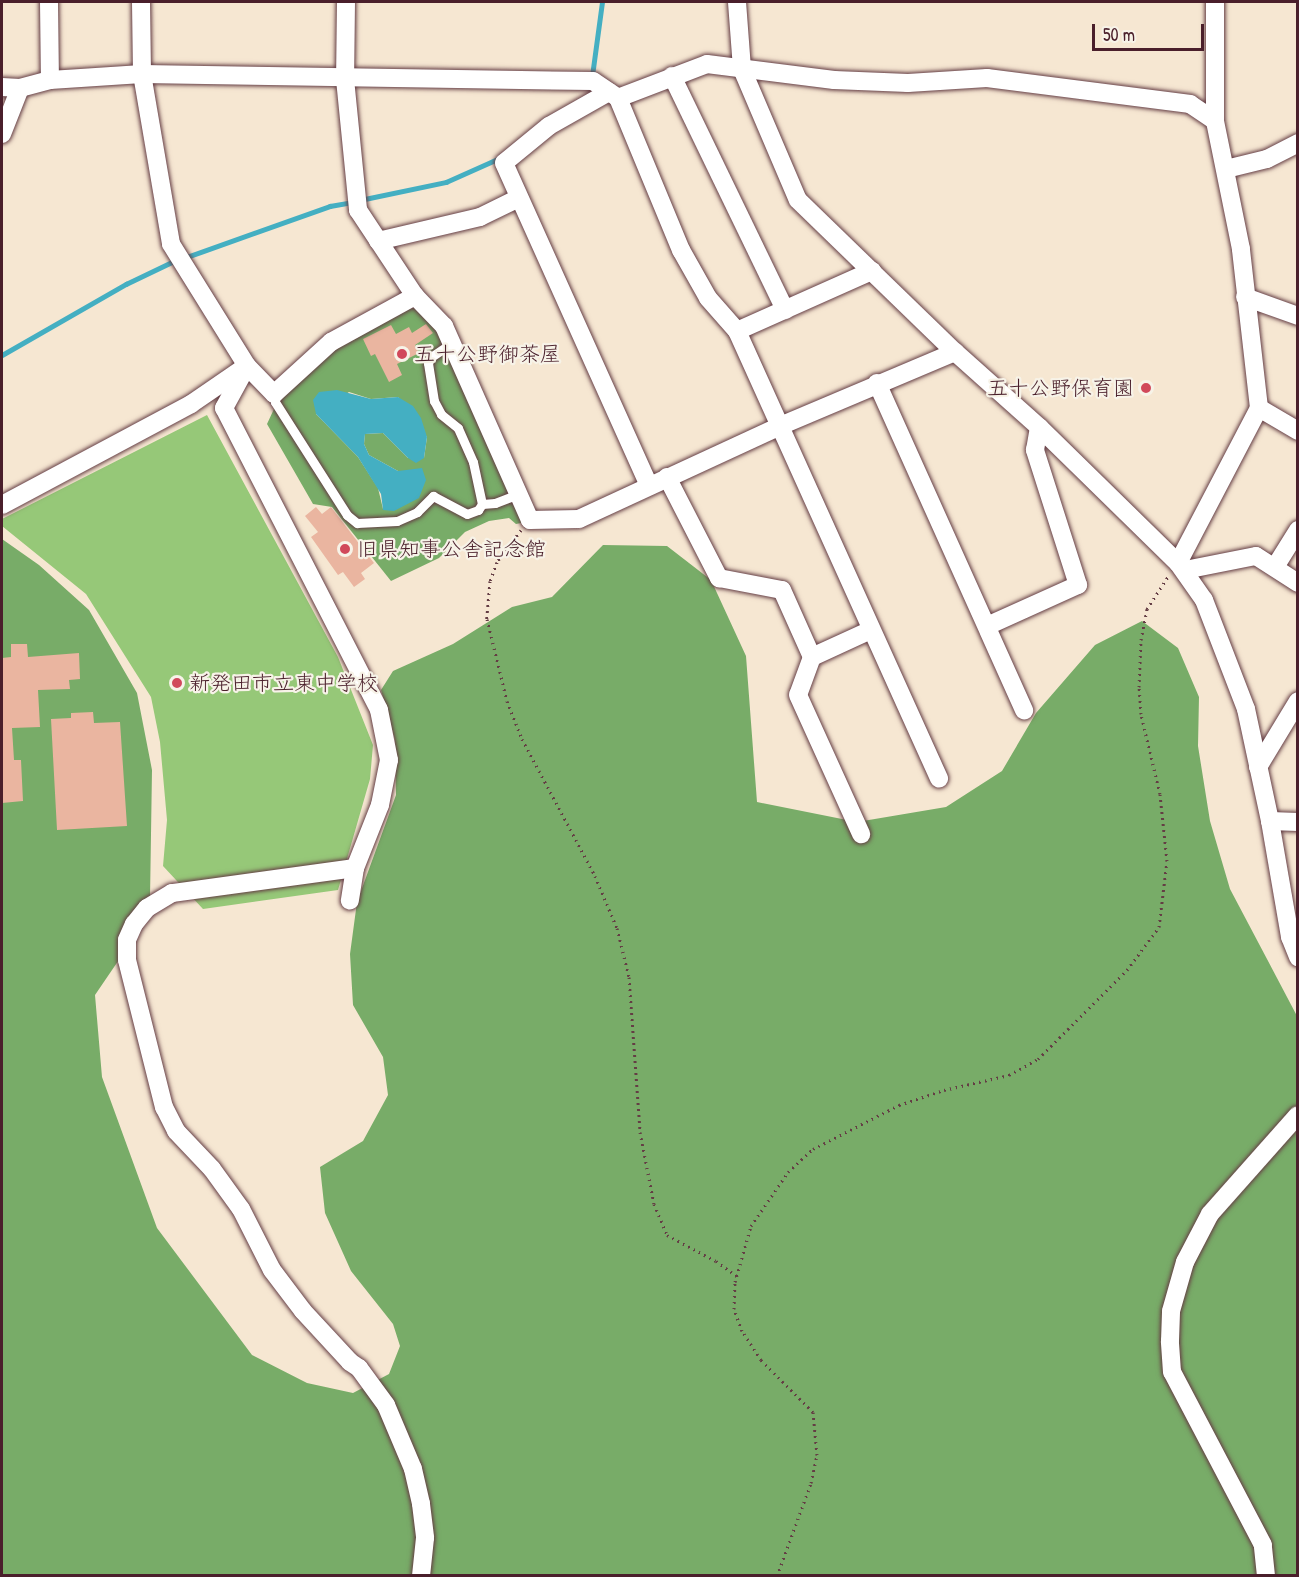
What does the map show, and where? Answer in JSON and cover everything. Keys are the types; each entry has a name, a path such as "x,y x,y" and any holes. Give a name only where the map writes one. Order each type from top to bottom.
{"street":[{"path":"49,2 50,80"},
{"path":"141,2 142,74 171,244 247,366 274,394 331,342 414,296"},
{"path":"346,2 345,79 358,210 414,296 444,326 530,520 579,519 780,426 877,383 955,352"},
{"path":"737,2 742,69 798,200 955,352 1039,427 1182,566 1204,600 1246,709 1270,821 1290,937 1298,957"},
{"path":"1182,566 1259,408 1241,249 1215,121 1215,2"},
{"path":"649,485 504,163 549,126 613,95 707,64 834,80 908,83 987,78 1190,104 1215,121"},
{"path":"2,87 20,88 50,80 142,74 345,79 592,81 613,95 681,250 708,298 737,331 939,779"},
{"path":"672,76 785,310"},
{"path":"2,134 20,88"},
{"path":"1226,169 1267,159 1298,143"},
{"path":"378,241 480,217 519,198"},
{"path":"737,331 872,272"},
{"path":"1245,297 1298,316"},
{"path":"2,505 191,404 247,366"},
{"path":"247,366 224,408 379,710 389,760 380,805 355,868 350,901"},
{"path":"877,383 1024,710"},
{"path":"1259,408 1298,431"},
{"path":"987,626 1078,585 1035,450 1039,427"},
{"path":"668,477 719,578 782,590 812,657 798,695 861,834"},
{"path":"1275,567 1298,530"},
{"path":"1182,566 1256,556 1298,583"},
{"path":"812,657 871,630"},
{"path":"1258,767 1298,701"},
{"path":"1270,821 1298,822"},
{"path":"355,868 172,892 147,908 134,924 127,940 127,960 164,1107 176,1131 212,1169 241,1209 272,1270 297,1303 350,1362 359,1368 386,1405 413,1469 421,1504 425,1538 421,1575"},
{"path":"1266,1575 1263,1545 1172,1372 1171,1311 1185,1262 1210,1214 1298,1115"}],"lane":[{"path":"274,394 275,402 346,515 357,523 398,521 417,512 433,496 467,514 478,510 482,504 472,462 458,428 441,414 434,401 428,363 431,357 452,343"},
{"path":"482,504 495,503 518,494"}],"path":[{"path":"530,520 497,562 490,581 487,619 507,701 522,739 595,876 617,927 629,977 640,1132 654,1204 667,1235 716,1261 737,1276"},
{"path":"777,1575 811,1483 817,1455 813,1412 761,1360 742,1331 734,1309 737,1276 751,1226 788,1172 813,1149 899,1105 944,1090 1009,1075 1038,1059 1127,970 1159,927 1167,861 1160,795 1141,714 1141,640 1147,609 1182,566"}],"green space":[{"path":"413,305 440,332 521,515 521,523 516,524 509,518 489,521 465,532 439,558 391,581 332,507 313,504 267,424 280,396 336,347","holes":["349,392 371,399 398,397 427,437 424,458 408,458 383,433 365,434 364,444 369,455 398,471 383,509 378,488 358,457 316,414"]},
{"name":"新発田市立東中学校","path":"207,415 338,657 373,745 370,779 338,890 203,909 163,866 167,820 160,742 151,697 86,594 2,526 2,519"},
{"path":"2,539 39,565 89,610 137,693 152,770 150,899 127,948 95,995 102,1077 157,1228 252,1355 307,1383 353,1393 389,1374 400,1346 393,1324 351,1271 325,1213 320,1167 363,1141 388,1095 383,1057 353,1005 350,954 357,902 396,795 395,740 381,690 393,671 453,644 512,607 552,597 603,545 667,546 711,580 746,656 757,802 857,822 946,807 1002,771 1036,713 1095,645 1142,621 1178,648 1199,697 1198,746 1210,821 1230,889 1297,1016 1297,1575 2,1575"}],"water":[{"path":"337,390 371,399 398,397 413,406 421,418 427,437 424,458 416,463 383,433 365,434 364,444 369,455 398,471 422,468 426,480 419,498 394,511 383,510 381,494 358,457 316,414 313,400 319,392"}],"building":[{"name":"五十公野御茶屋","path":"426,324 433,333 415,345 419,353 397,364 402,375 389,382 375,354 371,356 363,339 391,325 396,334 409,327 412,333"},
{"name":"旧県知事公舎記念館","path":"316,507 322,514 331,507 374,563 361,573 365,579 354,587 343,572 338,575 311,537 318,532 305,516"},
{"path":"11,644 27,644 28,657 79,653 80,679 69,680 70,689 38,690 40,727 12,728 14,760 21,760 23,801 2,803 2,658 11,657"},
{"path":"93,712 94,723 120,722 127,826 57,830 51,719 71,718 71,713"}],"waterway":[{"path":"592,76 602,2"},
{"path":"360,200 446,182 500,158"},
{"path":"184,258 330,206 352,202"},
{"path":"2,355 126,284 176,260"}],"place":[{"name":"五十公野御茶屋","path":"402,354"},
{"name":"五十公野保育園","path":"1146,388"},
{"name":"旧県知事公舎記念館","path":"345,549"},
{"name":"新発田市立東中学校","path":"177,683"}]}
